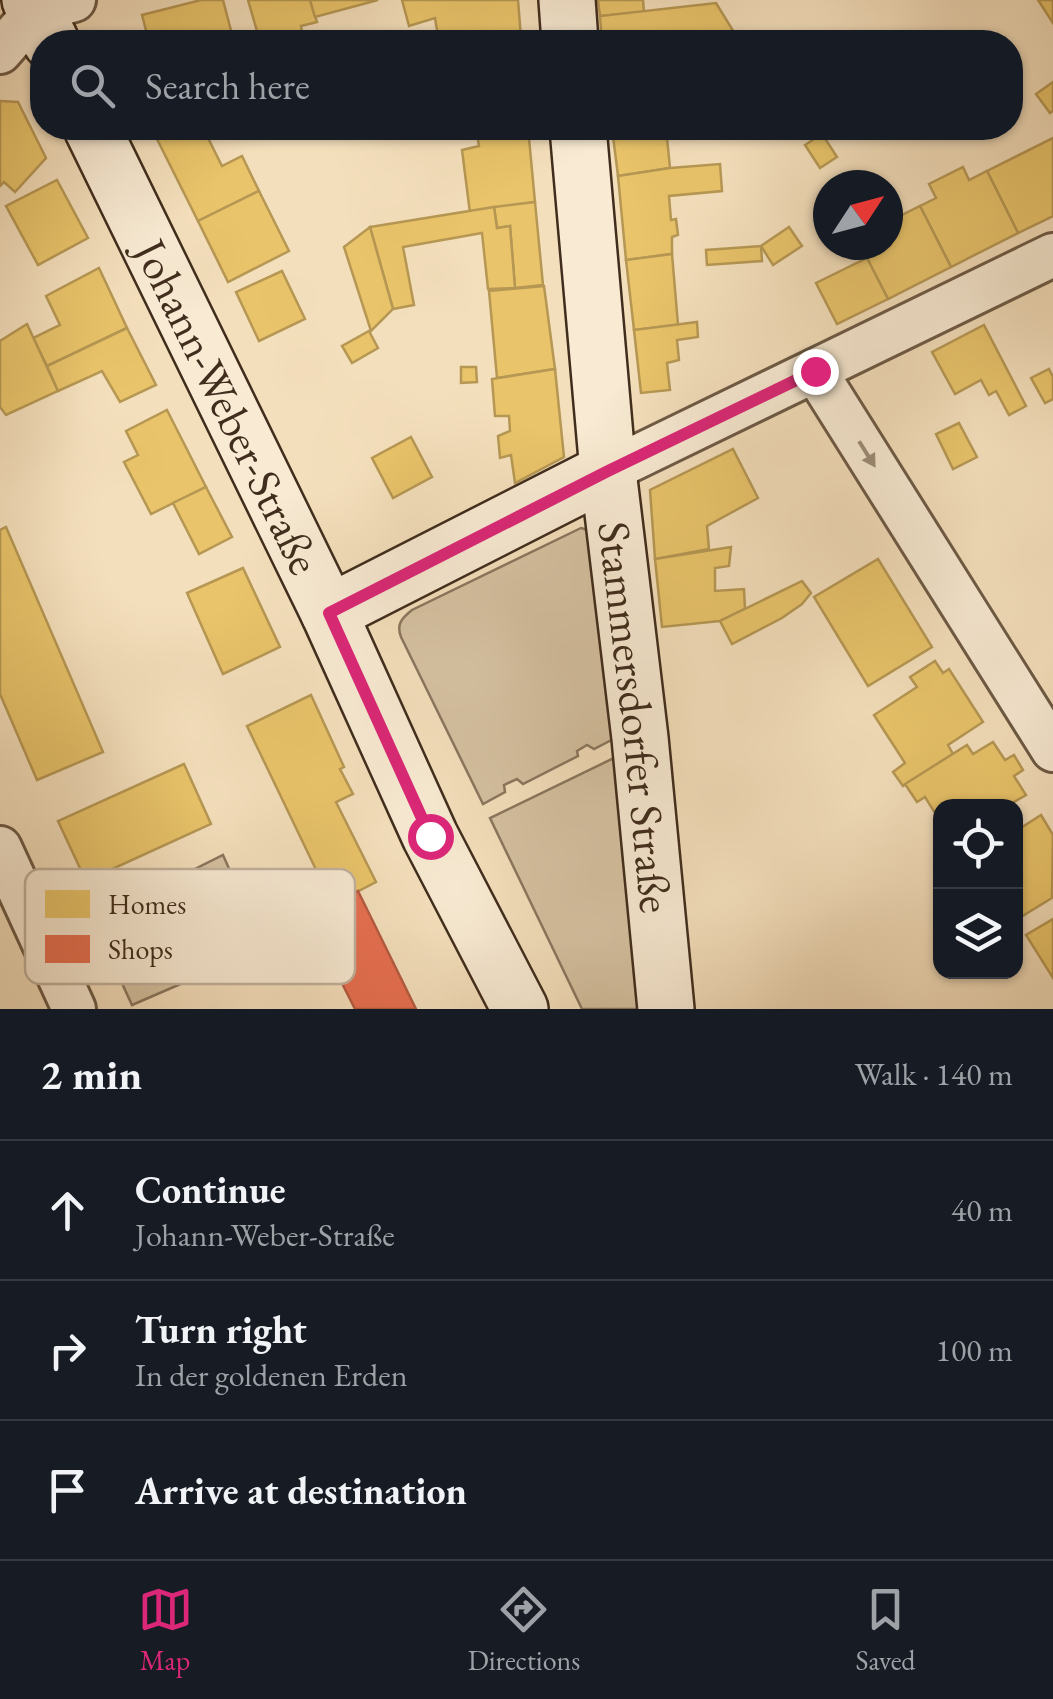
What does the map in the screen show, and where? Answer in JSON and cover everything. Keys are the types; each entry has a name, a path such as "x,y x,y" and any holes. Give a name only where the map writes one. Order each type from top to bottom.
{"main road":[{"path":"567,0 569,30"},
{"name":"Johann-Weber-Straße","path":"98,140 329,613 430,836 520,1009"},
{"name":"Stammersdorfer Straße","path":"579,140 608,471 640,738 666,1009"},
{"path":"329,613 608,471"}],"street":[{"path":"0,52 48,13"},
{"path":"608,471 1053,254"},
{"path":"815,371 1053,750"},
{"path":"0,848 25,902"},
{"path":"63,984 74,1009"}],"shaded area":[{"path":"581,528 591,531 619,736 594,749 587,745 577,751 578,756 523,784 517,779 504,785 505,792 483,804 401,637 400,625 412,610"},
{"path":"616,757 644,1009 582,1009 490,818"},
{"path":"223,855 229,869 195,869"},
{"path":"122,984 181,984 132,1005"}],"building: Homes":[{"path":"201,0 223,0 231,30 146,30 142,15"},
{"path":"248,0 310,0 317,22 301,26 302,30 257,30"},
{"path":"310,0 378,0 315,17"},
{"path":"402,0 518,0 520,30 437,30 435,18 409,26"},
{"path":"598,0 643,0 644,12 600,16"},
{"path":"1038,0 1053,0 1053,23"},
{"path":"716,3 733,30 601,30 600,16"},
{"path":"1053,82 1053,111 1050,113 1036,94"},
{"path":"0,101 18,102 30,126 30,140 37,140 46,158 15,192 4,182 0,186"},
{"path":"1053,138 1053,216 1018,233 987,171"},
{"path":"158,140 209,140 222,166 242,156 259,191 198,221"},
{"path":"478,140 529,140 535,202 470,213 462,150 479,146"},
{"path":"614,140 667,140 670,168 618,176"},
{"path":"813,140 826,140 837,157 820,168 805,145"},
{"path":"720,164 722,191 669,196 671,220 676,219 678,235 672,237 672,254 626,260 618,176"},
{"path":"963,167 969,180 987,171 1018,233 951,267 920,206 936,198 929,184"},
{"path":"57,180 88,238 38,265 6,206"},
{"path":"259,191 289,251 228,282 198,221"},
{"path":"535,202 543,285 515,288 510,226 497,228 494,207"},
{"path":"920,206 951,267 888,299 868,260 903,260 903,214"},
{"path":"494,207 497,228 510,226 515,288 488,289 482,233 403,247 414,305 393,309 370,227"},
{"path":"370,227 393,309 371,331 344,247"},
{"path":"789,227 802,246 773,265 761,246"},
{"path":"761,246 762,261 707,265 706,250"},
{"path":"672,254 678,325 634,330 626,260"},
{"path":"868,260 888,299 837,324 816,283"},
{"path":"99,268 127,328 47,366 33,338 60,325 46,296"},
{"path":"282,271 305,319 259,341 236,292"},
{"path":"544,286 555,369 497,378 489,291"},
{"path":"697,322 698,337 677,340 679,360 667,363 670,390 641,393 634,330"},
{"path":"27,324 58,391 6,415 0,407 0,341"},
{"path":"984,325 1026,406 1009,415 996,391 989,395 981,380 955,394 932,352"},
{"path":"127,328 156,385 120,402 102,371 58,391 47,366"},
{"path":"369,331 378,348 352,363 342,346"},
{"path":"461,367 476,367 477,382 461,383"},
{"path":"555,369 564,457 515,483 511,455 500,458 498,436 510,431 509,416 495,416 492,379"},
{"path":"1049,369 1053,399 1045,403 1031,378"},
{"path":"167,410 206,487 151,514 124,462 138,455 126,431"},
{"path":"959,423 977,457 953,469 936,434"},
{"path":"411,437 432,477 393,498 372,458"},
{"path":"733,449 758,498 707,526 709,549 655,559 650,490"},
{"path":"206,487 232,537 199,554 173,503"},
{"path":"6,527 103,752 37,780 0,694 0,530"},
{"path":"731,547 729,566 715,568 715,591 744,589 745,609 720,621 662,627 655,559"},
{"path":"878,559 932,647 868,686 814,597"},
{"path":"243,568 280,647 223,674 187,593"},
{"path":"802,581 811,593 802,604 732,644 720,621"},
{"path":"935,661 943,673 949,669 983,722 948,745 953,754 903,786 893,772 905,763 874,715 917,687 910,677"},
{"path":"311,695 353,794 336,802 376,882 355,893 355,869 316,869 247,726"},
{"path":"993,742 1005,760 1014,755 1023,770 1014,776 1026,795 1019,799 933,799 933,810 925,797 917,802 905,784 967,745 973,754"},
{"path":"184,764 211,824 112,869 80,869 58,821"},
{"path":"1041,815 1053,835 1052,898 1023,916 1023,889 1023,827"},
{"path":"1053,919 1053,978 1026,935"}],"building: Shops":[{"path":"358,891 416,1009 355,1009 342,984 355,984"}],"route":[{"path":"430,836 329,613 815,371"}]}
